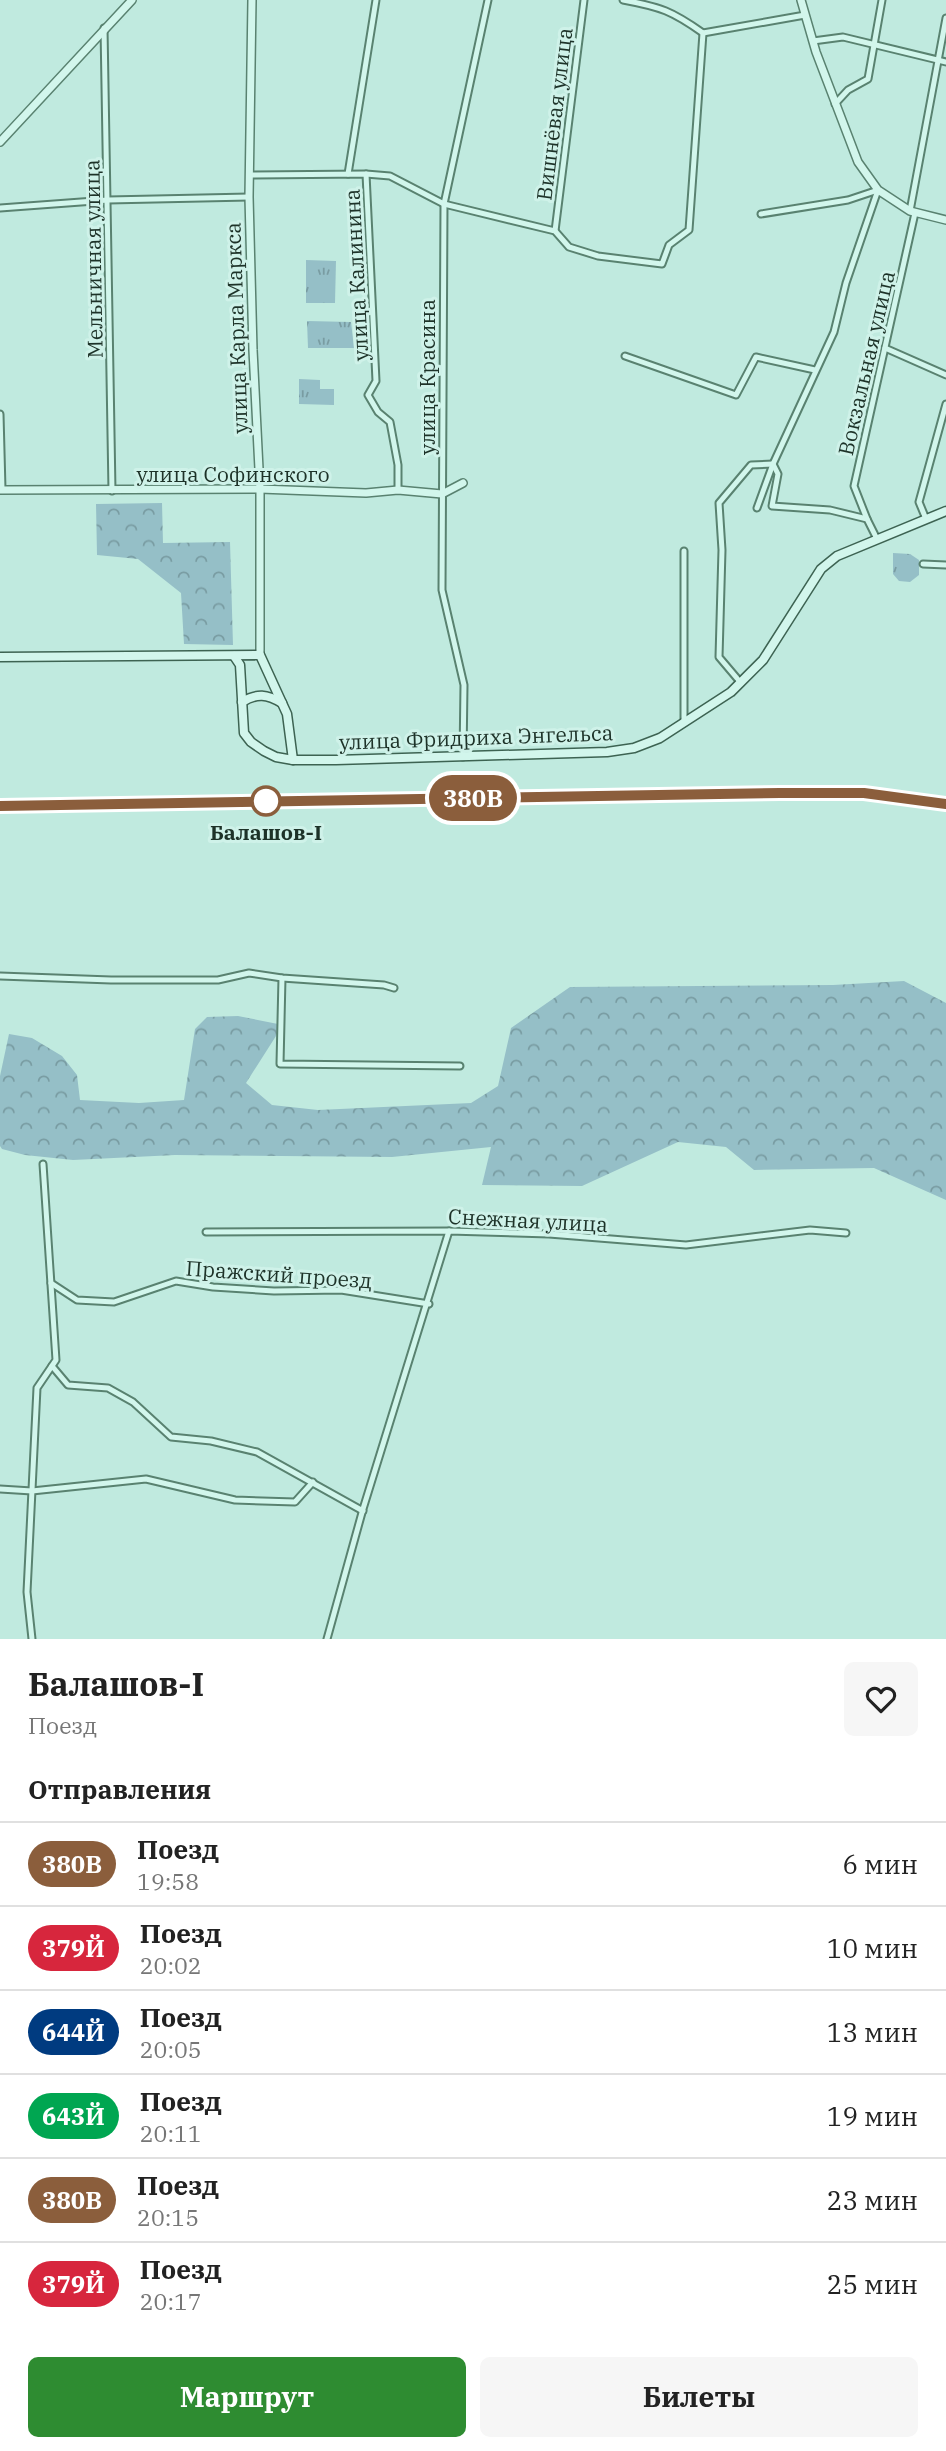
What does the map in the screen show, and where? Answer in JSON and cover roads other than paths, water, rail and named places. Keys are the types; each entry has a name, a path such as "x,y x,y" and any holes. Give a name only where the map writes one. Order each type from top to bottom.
{"main road":[{"name":"улица Фридриха Энгельса","path":"293,760 607,752 634,748 660,738 741,683 762,660 821,569 837,556 946,511"},
{"path":"0,657 260,655 287,714 293,760 276,757 251,742 244,733 240,665 234,656"},
{"path":"242,702 253,695 270,696 282,703"}],"street":[{"path":"0,142 104,27 132,0"},
{"name":"улица Карла Маркса","path":"252,0 249,197 260,489 260,655"},
{"name":"улица Калинина","path":"348,174 376,0"},
{"name":"улица Красина","path":"463,757 464,685 442,590 444,204 488,0"},
{"name":"Вишнёвая улица","path":"555,231 584,0"},
{"path":"623,0 652,3 676,14 703,33 805,15"},
{"path":"801,0 835,104 858,162 878,190 913,212 946,220"},
{"path":"835,104 848,90 868,79 882,0"},
{"name":"Вокзальная улица","path":"877,539 854,486 913,212 946,18"},
{"name":"Мельничная улица","path":"104,27 112,491"},
{"path":"250,175 390,176 444,204 555,231 569,247 598,256 662,264 669,245 689,230 703,33"},
{"path":"813,41 843,37 946,62"},
{"name":"улица Калинина","path":"366,174 376,381 368,395 378,412 390,422 398,465 398,490"},
{"path":"761,214 848,200 878,190"},
{"path":"757,508 773,464 834,332 846,283 878,190"},
{"path":"0,208 108,200 249,197"},
{"path":"885,348 946,375"},
{"path":"625,356 736,395 756,357 815,370"},
{"path":"926,519 919,502 946,404"},
{"path":"0,414 1,489"},
{"path":"773,464 778,474 772,506 830,510 867,519"},
{"path":"741,683 719,657 722,550 719,503 751,465 773,464"},
{"path":"443,494 463,483"},
{"name":"улица Софинского","path":"1,489 260,489 366,493 398,490 443,494"},
{"path":"684,551 684,723"},
{"path":"923,564 946,565"},
{"path":"0,976 218,980 249,972 282,978 394,988"},
{"path":"282,978 280,1064 460,1066"},
{"path":"32,1639 27,1592 37,1388 56,1360 43,1164"},
{"name":"Снежная улица","path":"206,1232 449,1231 549,1234 686,1245 810,1230 846,1233"},
{"path":"327,1639 363,1511 449,1231"},
{"name":"Пражский проезд","path":"51,1283 77,1300 114,1302 176,1281 213,1287 274,1291 341,1290 428,1304"},
{"path":"52,1366 68,1385 108,1388 132,1402 171,1437 211,1441 257,1452 363,1511"},
{"path":"0,1489 32,1491 146,1479 235,1500 295,1502 313,1482"}],"railway":[{"path":"0,806 780,793 864,793 946,804"}],"train":[{"name":"380В","path":"0,806 780,793 864,793 946,804"}],"place":[{"name":"Балашов-I","path":"266,801"}]}
